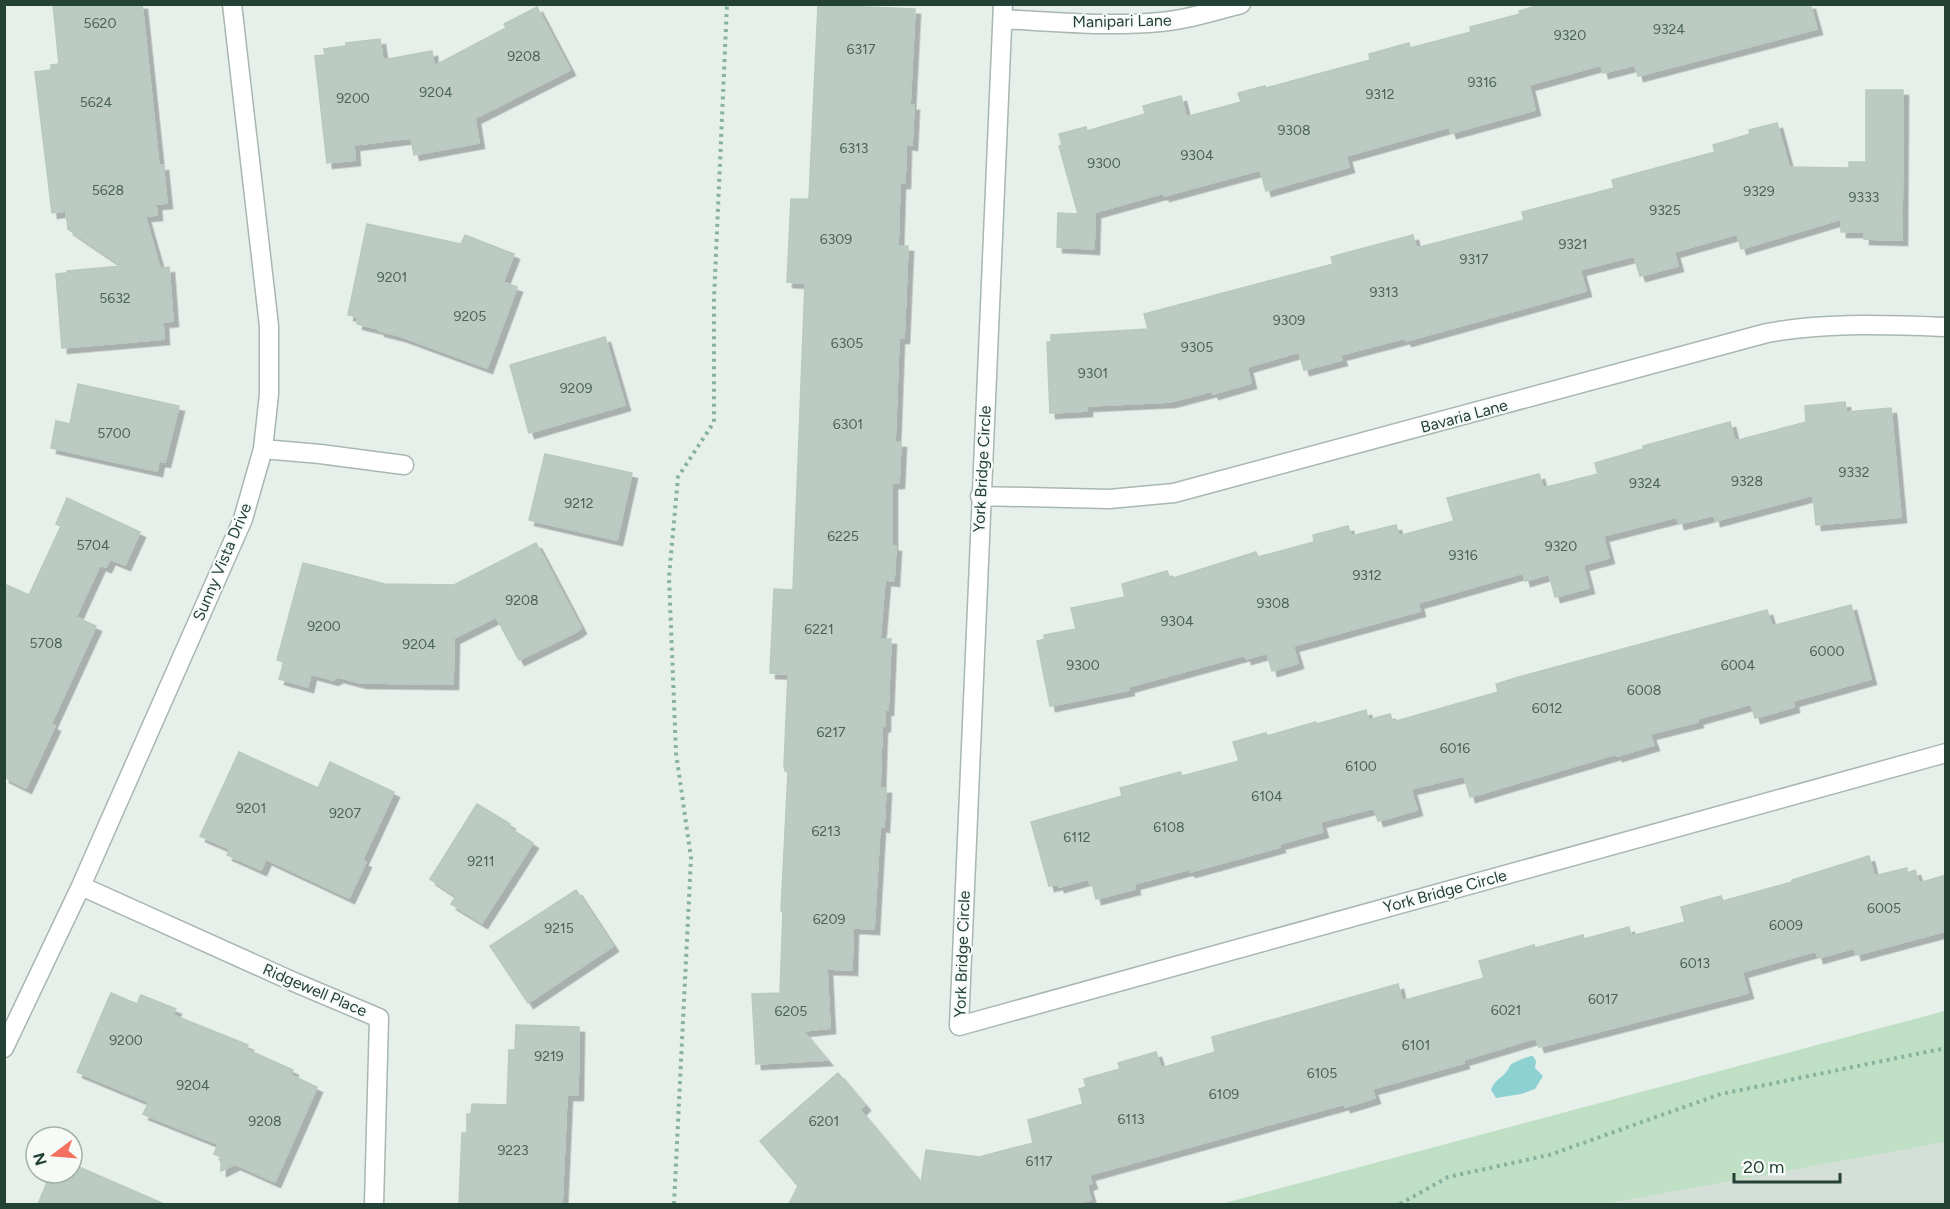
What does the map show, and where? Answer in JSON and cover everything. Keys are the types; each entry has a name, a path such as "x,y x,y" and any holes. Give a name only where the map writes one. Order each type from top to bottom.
{"street":[{"name":"Sunny Vista Drive","path":"4,1048 81,886 243,519 262,449 269,387 269,326 232,4"},
{"name":"Manipari Lane","path":"1003,12 1094,23 1161,22 1192,17 1241,4"},
{"name":"York Bridge Circle","path":"1003,12 980,496 959,1026 1946,753"},
{"name":"Bavaria Lane","path":"980,496 1109,499 1174,493 1767,333 1799,327 1833,325 1946,327"},
{"path":"262,449 404,465"},
{"name":"Ridgewell Place","path":"81,886 379,1018 374,1204"}],"path":[{"path":"674,1204 691,858 676,753 669,577 678,477 714,422 714,299 727,4"},
{"path":"1400,1204 1448,1177 1550,1155 1721,1094 1946,1048"}],"shaded area":[{"path":"1945,1011 1945,1204 1221,1204"}],"green space":[{"path":"1945,1011 1945,1142 1604,1204 1221,1204"}],"water":[{"path":"1533,1056 1536,1061 1535,1068 1543,1076 1535,1089 1496,1098 1491,1090 1511,1064"}],"building":[{"path":"53,4 142,4 159,166 163,165 167,203 156,204 157,215 145,216 160,268 169,267 173,321 163,322 164,339 62,348 56,274 122,266 68,229 66,211 52,213 35,72 51,70 51,65 59,64"},
{"path":"1543,4 1810,4 1817,29 1638,76 1635,65 1603,73 1601,65 1529,85 1535,110 1451,133 1449,127 1346,156 1349,167 1266,191 1260,170 1089,214 1095,214 1094,249 1057,247 1058,213 1078,214 1059,146 1062,145 1059,134 1086,127 1087,131 1145,114 1143,106 1181,96 1186,117 1241,102 1238,93 1265,86 1266,88 1370,60 1369,54 1409,43 1410,48 1471,32 1470,27 1520,14 1519,11"},
{"path":"818,5 915,9 910,105 914,105 912,145 906,144 905,183 900,183 898,246 908,246 904,338 899,338 895,442 901,442 899,483 892,483 892,546 896,546 894,581 885,580 880,639 891,639 888,710 885,710 885,726 882,727 880,788 886,788 884,827 880,826 874,929 853,928 852,970 827,969 830,1028 803,1031 827,1060 756,1064 752,994 780,993 783,911 781,911 788,772 785,771 784,766 788,674 770,673 774,589 793,590 805,283 787,282 791,199 809,199"},
{"path":"537,7 570,70 475,118 479,143 414,155 411,138 354,145 355,160 327,163 315,56 325,55 324,49 346,46 346,43 380,39 383,60 432,51 434,66 506,28 504,24"},
{"path":"1866,90 1903,90 1902,240 1864,239 1864,232 1841,232 1841,219 1741,249 1737,234 1674,252 1678,266 1640,276 1634,256 1580,270 1586,291 1406,341 1405,338 1340,355 1342,360 1304,370 1299,352 1247,367 1251,383 1213,394 1212,391 1170,402 1087,406 1087,411 1050,413 1047,342 1051,342 1051,335 1148,329 1144,314 1333,264 1331,257 1413,235 1416,248 1524,220 1522,212 1614,188 1612,180 1715,152 1713,145 1750,134 1749,130 1777,123 1789,167 1849,168 1849,162 1866,162"},
{"path":"367,224 461,244 465,235 514,254 503,282 517,287 487,368 400,336 357,324 358,317 348,315"},
{"path":"605,337 625,405 529,433 510,365"},
{"path":"78,384 179,406 165,462 159,461 157,471 51,448 56,421 70,424"},
{"path":"1845,402 1846,412 1891,408 1901,517 1816,525 1813,495 1715,521 1714,515 1679,524 1677,517 1603,536 1609,558 1583,565 1589,588 1555,597 1549,574 1525,581 1523,573 1418,603 1420,611 1293,646 1298,663 1272,671 1267,653 1246,659 1245,655 1128,687 1129,690 1050,706 1037,641 1045,639 1044,635 1076,629 1071,608 1125,597 1122,584 1167,571 1170,579 1256,552 1258,557 1314,542 1313,535 1348,526 1351,536 1396,525 1399,536 1454,521 1447,498 1539,474 1543,488 1598,474 1595,463 1643,449 1643,446 1730,422 1735,441 1806,422 1805,406"},
{"path":"545,454 632,473 617,540 529,520"},
{"path":"67,498 140,532 125,565 110,559 106,567 100,565 76,617 96,626 51,724 55,726 26,788 4,777 4,584 29,595 61,526 56,524"},
{"path":"536,543 581,628 576,632 519,660 496,617 454,638 453,684 361,683 338,677 333,680 311,674 308,687 279,679 284,662 277,660 303,563 385,584 454,585"},
{"path":"1851,605 1871,679 1793,701 1794,707 1755,718 1751,704 1697,719 1698,722 1650,734 1654,745 1470,797 1464,776 1411,789 1417,810 1378,821 1374,808 1320,822 1323,832 1279,844 1280,847 1190,872 1190,869 1134,884 1135,889 1096,899 1092,883 1090,884 1088,879 1059,887 1058,884 1049,886 1031,822 1122,796 1120,788 1180,772 1182,776 1239,761 1233,742 1266,733 1267,736 1316,722 1317,724 1366,710 1368,720 1390,714 1393,722 1498,692 1496,684 1519,677 1767,610 1772,626"},
{"path":"239,752 318,788 330,762 394,792 362,861 366,862 349,898 266,859 261,870 227,855 230,849 200,836"},
{"path":"477,804 510,824 508,827 533,843 482,923 451,904 456,896 430,879"},
{"path":"1869,856 1874,876 1907,868 1907,873 1915,870 1919,883 1946,875 1946,931 1856,955 1854,948 1818,958 1816,951 1742,972 1748,993 1539,1047 1536,1038 1463,1060 1464,1063 1372,1089 1375,1098 1345,1107 1344,1104 1089,1175 1092,1183 1087,1185 1091,1200 1073,1204 789,1204 798,1186 760,1141 838,1073 865,1105 860,1110 921,1183 926,1150 979,1157 1033,1143 1028,1120 1083,1104 1079,1089 1086,1087 1084,1079 1120,1069 1118,1063 1156,1052 1161,1068 1215,1052 1212,1037 1398,984 1402,1001 1484,978 1479,961 1534,945 1535,948 1583,935 1584,939 1629,927 1631,936 1685,922 1681,907 1721,896 1723,901 1792,882 1792,880"},
{"path":"576,890 613,946 528,1003 490,946"},
{"path":"111,993 137,1004 141,995 176,1009 173,1015 248,1045 246,1049 293,1070 291,1075 317,1087 275,1182 235,1164 221,1171 221,1157 214,1154 218,1144 143,1114 149,1102 77,1072"},
{"path":"516,1025 579,1027 578,1095 567,1095 562,1204 459,1204 462,1133 467,1133 467,1114 471,1114 472,1104 507,1105 509,1050 515,1050"},
{"path":"84,1169 164,1204 38,1204 46,1185 84,1185"}]}
